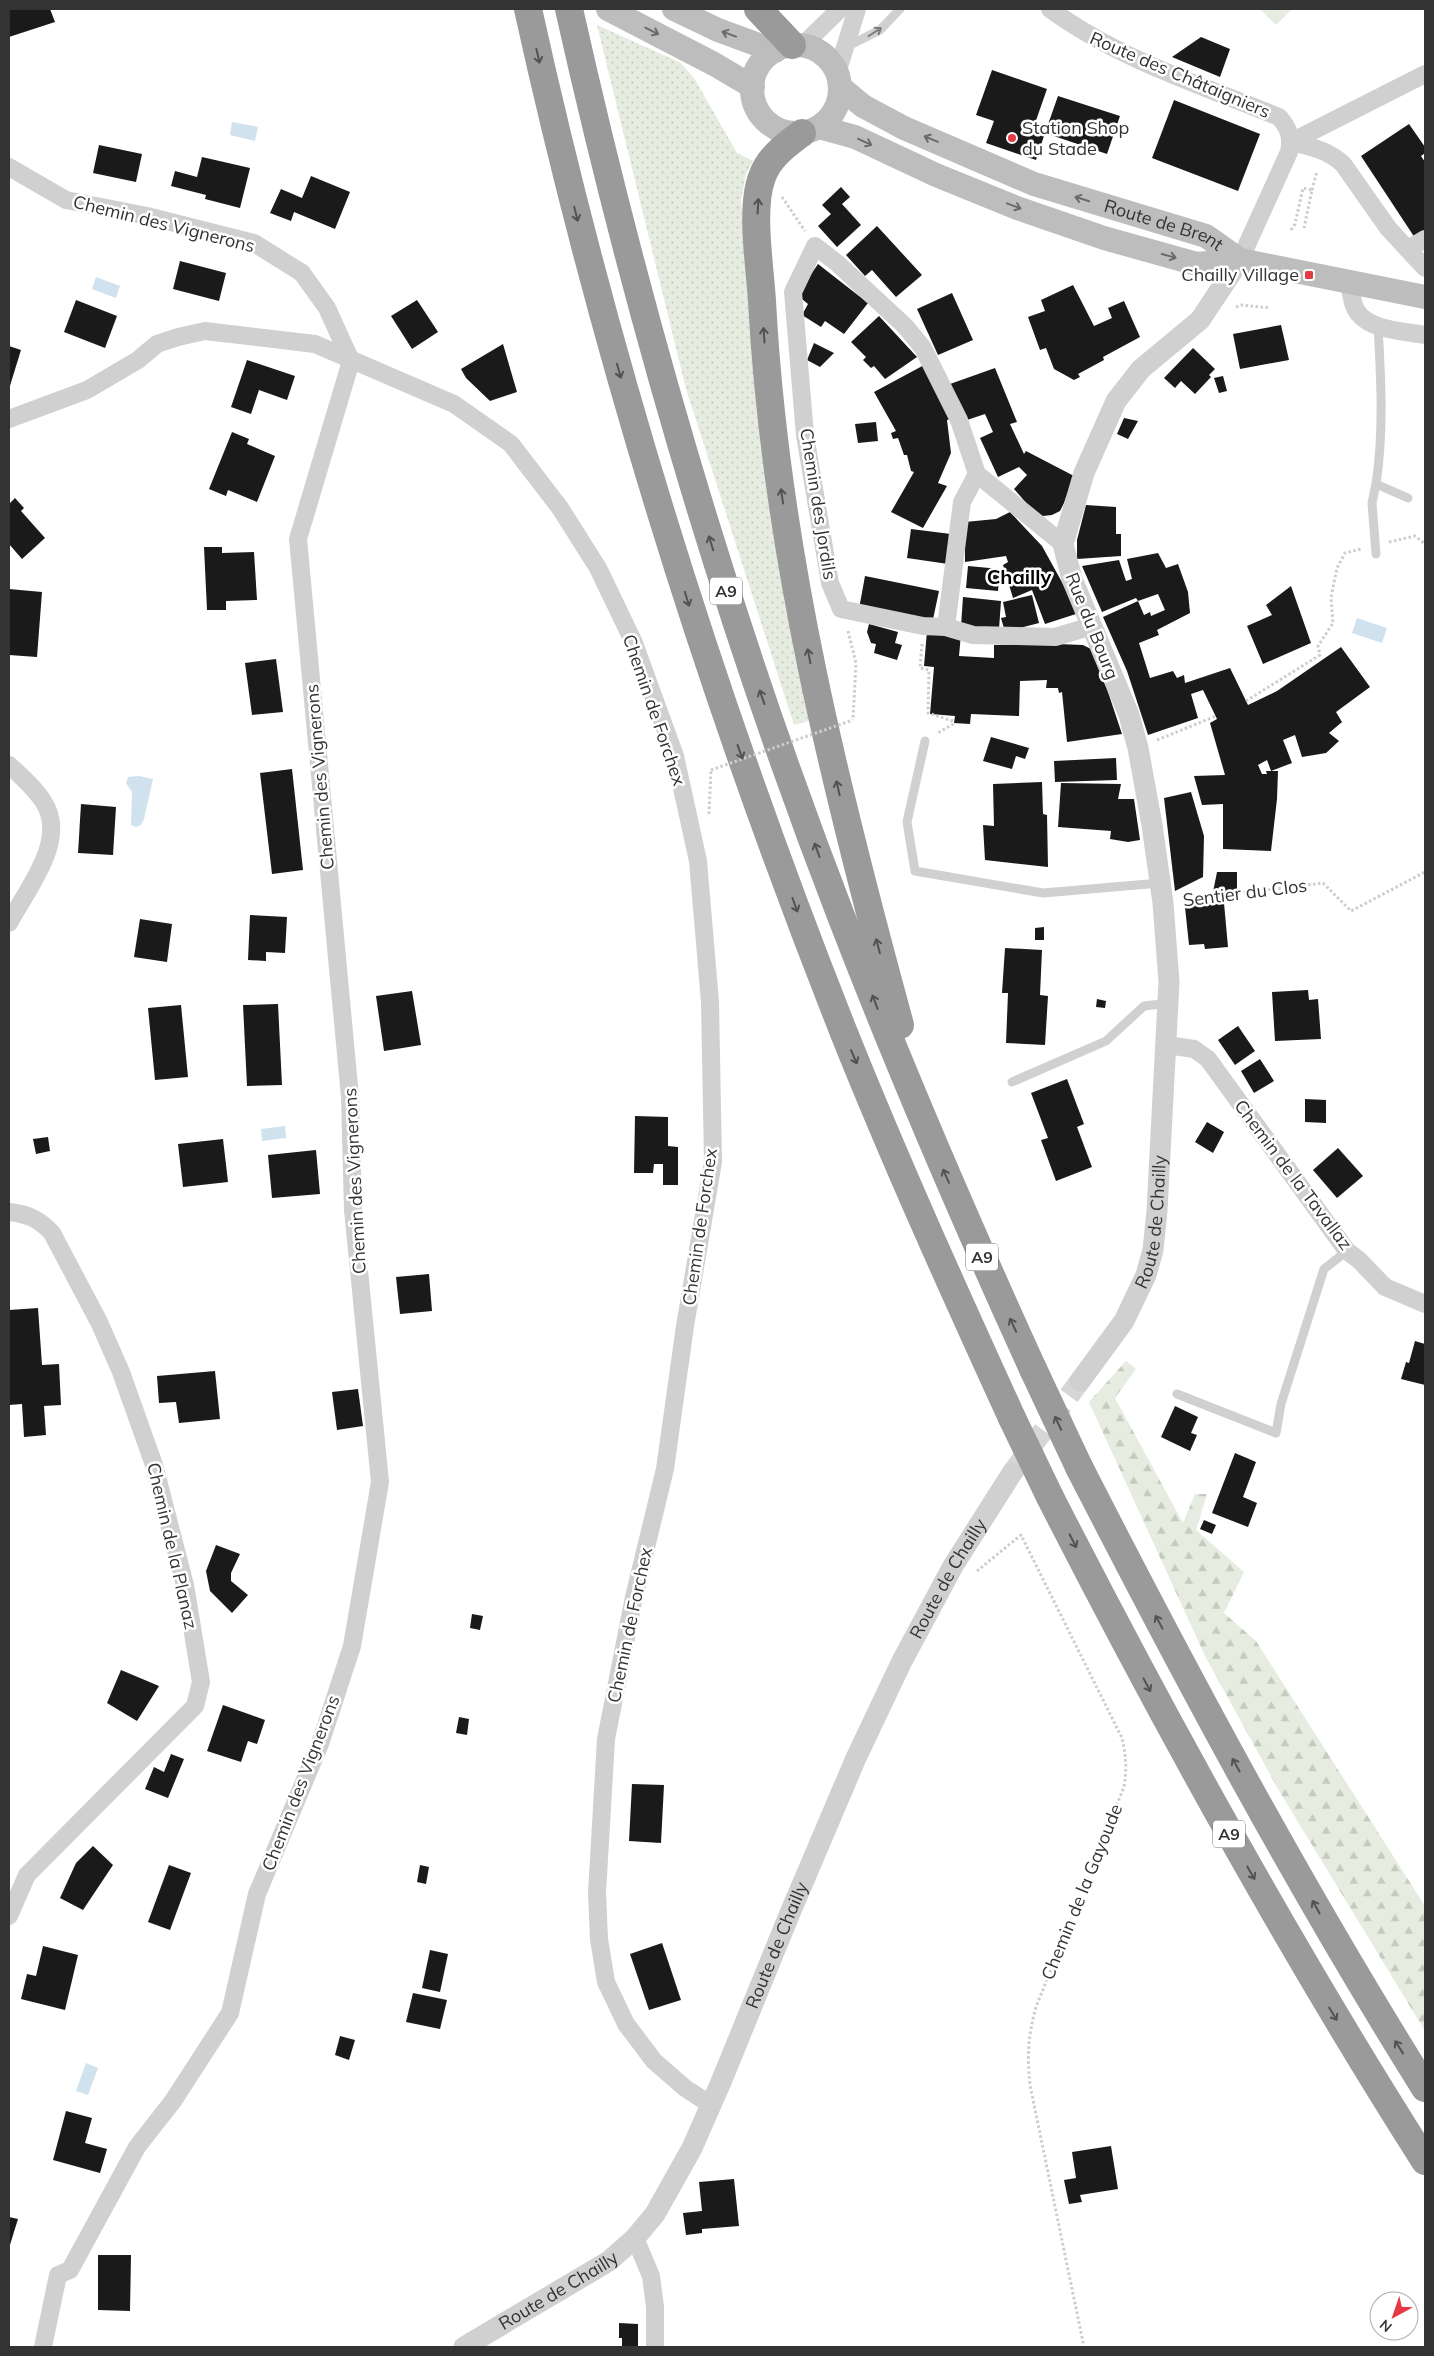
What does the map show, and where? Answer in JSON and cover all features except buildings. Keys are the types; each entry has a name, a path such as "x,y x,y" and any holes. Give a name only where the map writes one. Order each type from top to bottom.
{"highway":[{"name":"A9","path":"528,9 552,117 600,305 657,502 696,624 769,835 845,1035 938,1255 1012,1418 1118,1630 1230,1835 1324,1999 1425,2161"},
{"path":"758,9 790,47"},
{"name":"A9","path":"571,15 596,126 658,364 730,602 840,914 932,1145 1079,1467 1206,1712 1344,1956 1425,2088"},
{"path":"811,130 784,147 766,168 761,178 757,204 764,338 774,448 796,590 822,721 859,872 932,1145"}],"main road":[{"path":"608,9 692,52 752,87"},
{"path":"674,9 718,30 790,47 823,55 832,62 839,80 840,99 828,120 811,130 780,130 763,117 753,98 752,87 759,66 790,47"},
{"name":"Route de Brent","path":"839,80 863,106 904,128 1034,184 1206,236 1240,260"},
{"name":"Route de Brent","path":"811,130 854,137 1017,208 1104,238 1197,264 1240,260"},
{"path":"1240,260 1425,297"}],"street":[{"path":"790,47 840,9"},
{"path":"839,80 846,48 858,9"},
{"name":"Route des Châtaigniers","path":"1050,9 1081,31 1120,52 1279,117 1289,129 1291,142"},
{"path":"1291,142 1425,74"},
{"path":"1291,142 1325,150 1343,164 1388,228 1425,268"},
{"path":"815,246 905,326 923,348 959,420 978,474 1063,544 1084,473 1116,401 1142,369 1200,320 1240,260 1289,152 1291,142"},
{"name":"Chemin des Vignerons","path":"9,167 66,200 146,216 254,243 302,273 327,308 351,361 298,539 350,1097 353,1210 380,1482 352,1646 320,1744 257,1894 230,2013 173,2101 137,2147 70,2270 58,2275 43,2347"},
{"path":"1408,250 1425,238"},
{"name":"Chemin des Jordils","path":"815,246 794,292 806,435 830,583 841,608"},
{"path":"1349,283 1354,305 1364,319 1378,326 1425,335"},
{"name":"Chemin de Forchex","path":"9,419 87,390 138,360 158,344 178,337 205,331 315,344 454,404 511,444 560,508 598,568 634,643 675,756 696,852 710,1002 713,1162 685,1326 666,1469 634,1597 606,1739 596,1893 599,1939 606,1982 626,2024 654,2061 685,2088 711,2105"},
{"path":"946,627 962,502 978,474"},
{"name":"Rue du Bourg","path":"1063,544 1072,579 1129,715 1138,748 1152,825 1161,893 1168,966 1167,1045"},
{"path":"841,608 923,626 946,627 973,635 1055,637 1092,626"},
{"path":"9,765 30,783 45,802 53,824 49,850 9,923"},
{"name":"Route de Chailly","path":"1080,1381 1124,1321 1146,1275 1153,1250 1157,1221 1167,1045"},
{"name":"Chemin de la Tavallaz","path":"1167,1045 1194,1049 1208,1059 1347,1251 1359,1260 1385,1287 1425,1304"},
{"name":"Chemin de la Planaz","path":"9,1212 27,1214 42,1222 52,1233 99,1322 121,1372 154,1465 185,1585 201,1682 195,1706 27,1875 9,1916"},
{"name":"Route de Chailly","path":"464,2347 584,2278 609,2261 635,2238 655,2214 672,2186 711,2105 856,1758 902,1661 953,1566 1012,1473"},
{"path":"635,2238 651,2276 656,2307 655,2347"}],"lane":[{"path":"846,48 880,30 900,9"},
{"path":"1375,549 1372,503 1380,455 1382,388 1378,326"},
{"path":"1376,484 1408,498"},
{"path":"925,741 907,822 915,871 1043,893 1161,893"},
{"path":"1012,1082 1106,1041 1144,1006 1168,1003"},
{"path":"1177,1394 1276,1433 1281,1404 1324,1269 1347,1251"}],"path":[{"path":"766,168 779,174 776,190 815,246"},
{"path":"1304,228 1317,171"},
{"path":"1291,230 1295,224 1303,188 1312,190"},
{"path":"1234,308 1241,306 1270,308"},
{"path":"1246,702 1320,655 1318,646 1332,623 1331,597 1337,568 1345,553 1375,549 1414,536 1425,544"},
{"path":"709,822 711,770 853,720 855,654 841,608"},
{"path":"923,626 920,668 929,670 928,714 953,721 953,724 925,741"},
{"path":"1138,748 1216,716"},
{"name":"Sentier du Clos","path":"1161,893 1323,883 1351,911 1425,872"},
{"name":"Chemin de la Gayoude","path":"953,1566 973,1573 1021,1536 1122,1738 1126,1755 1127,1770 1124,1787 1036,2007 1028,2036 1027,2061 1030,2086 1084,2347"}],"green space":[{"path":"1260,9 1292,9 1276,25"},
{"path":"597,25 681,63 694,78 737,153 753,161 746,174 741,200 755,378 811,720 794,725 686,389"},
{"path":"1126,1361 1136,1369 1115,1398 1183,1523 1195,1494 1207,1494 1196,1530 1244,1572 1224,1613 1256,1641 1425,1906 1425,2031 1278,1789 1205,1656 1089,1402"}],"water":[{"path":"232,122 258,127 255,141 230,135"},
{"path":"96,277 120,286 116,298 92,289"},
{"path":"1357,618 1387,628 1382,643 1352,633"},
{"path":"139,776 153,779 144,819 141,825 136,827 131,825 132,792 126,783 128,777"},
{"path":"285,1126 286,1138 262,1141 261,1129"},
{"path":"86,2063 98,2068 88,2095 76,2091"}],"tunnel":[{"path":"1012,1473 1080,1381"}],"place":[{"name":"Station Shop du Stade","path":"1012,138"},
{"name":"Chailly Village","path":"1309,275"}],"district":[{"name":"Chailly","path":"1019,577"}]}
